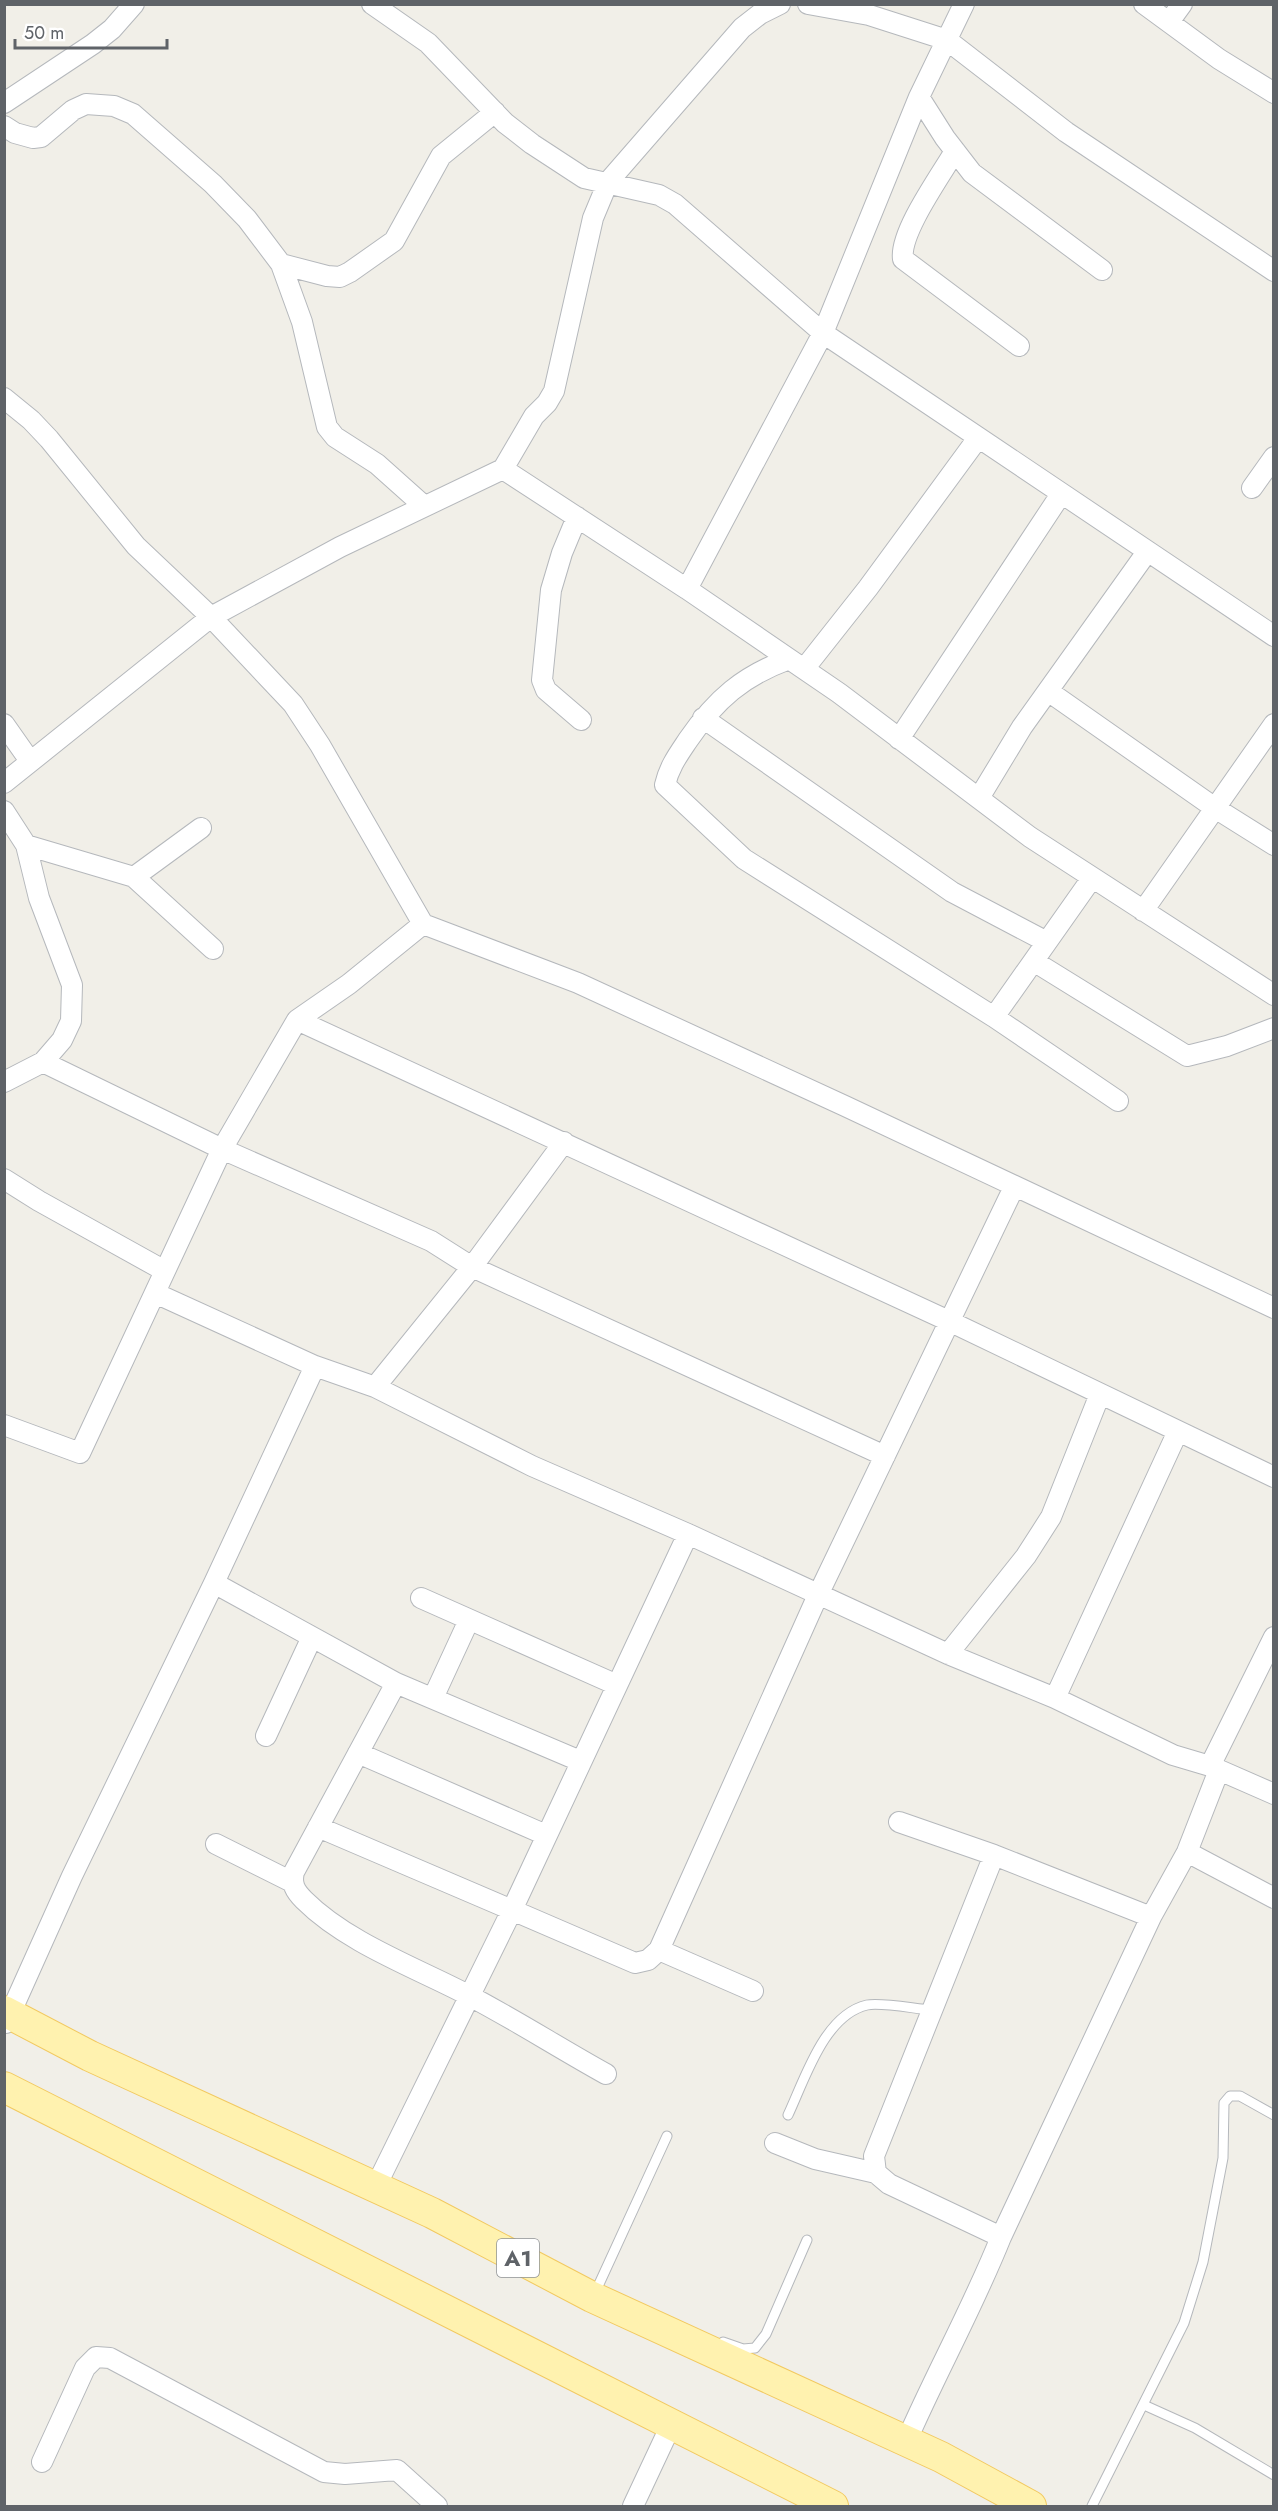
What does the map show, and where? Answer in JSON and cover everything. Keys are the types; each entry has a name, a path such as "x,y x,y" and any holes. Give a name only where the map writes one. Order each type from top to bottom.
{"main road":[{"name":"A1","path":"7,2017 432,2212 594,2293 940,2457 1031,2506"},
{"path":"4,2087 833,2506"}],"street":[{"path":"4,103 93,44 112,29 134,4"},
{"path":"372,4 428,43 495,112 532,144 584,178 659,195 675,204 824,333 1274,636"},
{"path":"4,783 212,617 317,559 503,469 534,416 547,403 554,391 593,218 608,182 742,28 760,14 780,4"},
{"path":"808,4 869,15 947,40 1066,132 1274,271"},
{"path":"687,589 824,333 919,97 964,4"},
{"path":"1144,4 1219,59 1274,93"},
{"path":"1169,22 1182,4"},
{"path":"919,97 972,173 1102,270"},
{"path":"4,126 15,133 33,138 47,134 73,110 86,104 114,106 134,114 213,184 247,219 281,264 302,322 327,427 335,437 377,464 424,506"},
{"path":"281,264 327,276 340,277 359,266 394,241 400,234 441,156 495,112"},
{"path":"955,151 908,230 901,249 903,259 1018,346"},
{"path":"4,398 31,420 49,439 136,546 212,617 293,704 320,745 423,924 578,983 1274,1308"},
{"path":"978,438 868,588 796,664 760,670 731,689 703,718 669,768 665,785 744,859 994,1017 1118,1101"},
{"path":"1252,489 1274,457"},
{"path":"503,469 687,589 796,664 1030,837 1274,994"},
{"path":"900,739 1061,494"},
{"path":"577,517 562,553 551,590 542,680 546,690 581,720"},
{"path":"979,798 1022,727 1147,552"},
{"path":"1048,691 1215,808 1274,845"},
{"path":"703,718 952,892 1047,942"},
{"path":"4,724 30,761"},
{"path":"1143,911 1274,724"},
{"path":"4,811 26,845 39,898 72,985 71,1021 62,1040 43,1062 4,1082"},
{"path":"134,877 201,828"},
{"path":"26,845 134,877 213,949"},
{"path":"994,1017 1035,962 1092,878"},
{"path":"4,1425 80,1454 222,1149 297,1020 349,984 423,924"},
{"path":"1035,962 1187,1056 1227,1046 1274,1028"},
{"path":"297,1020 951,1322 1274,1477"},
{"path":"43,1062 222,1149 431,1241 472,1267 885,1456"},
{"path":"375,1387 472,1267 564,1142"},
{"path":"4,1179 165,1271"},
{"path":"318,1827 635,1963 648,1960 659,1950 818,1595 1014,1187"},
{"path":"155,1293 315,1366 375,1387 532,1466 688,1534 948,1653 1055,1698 1173,1755 1215,1768 1274,1794"},
{"path":"7,2017 72,1875 214,1583 315,1366"},
{"path":"948,1653 1026,1556 1051,1517 1100,1394"},
{"path":"1055,1698 1178,1431"},
{"path":"376,2186 512,1910 688,1534"},
{"path":"214,1583 396,1683 580,1761"},
{"path":"421,1598 617,1685"},
{"path":"433,1698 469,1620"},
{"path":"266,1736 312,1637"},
{"path":"906,2442 1151,1917 1187,1852 1215,1768 1274,1637"},
{"path":"292,1882 294,1872 396,1683"},
{"path":"358,1753 546,1835"},
{"path":"899,1822 994,1855 1151,1917"},
{"path":"216,1844 292,1882 306,1901 336,1925 469,1996 606,2074"},
{"path":"1187,1852 1274,1898"},
{"path":"876,2173 874,2156 994,1855"},
{"path":"659,1950 753,1991"},
{"path":"775,2143 815,2159 876,2173 889,2184 1001,2237"},
{"path":"42,2462 85,2368 96,2357 110,2358 324,2472 345,2474 397,2470 437,2506"},
{"path":"633,2506 671,2425"}],"lane":[{"path":"788,2115 822,2042 843,2015 868,2005 932,2010"},
{"path":"1092,2506 1184,2323 1203,2262 1222,2158 1224,2103 1230,2096 1240,2096 1274,2115"},
{"path":"650,2312 594,2293 667,2136"},
{"path":"715,2339 743,2349 755,2348 766,2334 807,2240"},
{"path":"1144,2405 1195,2428 1274,2475"}]}
